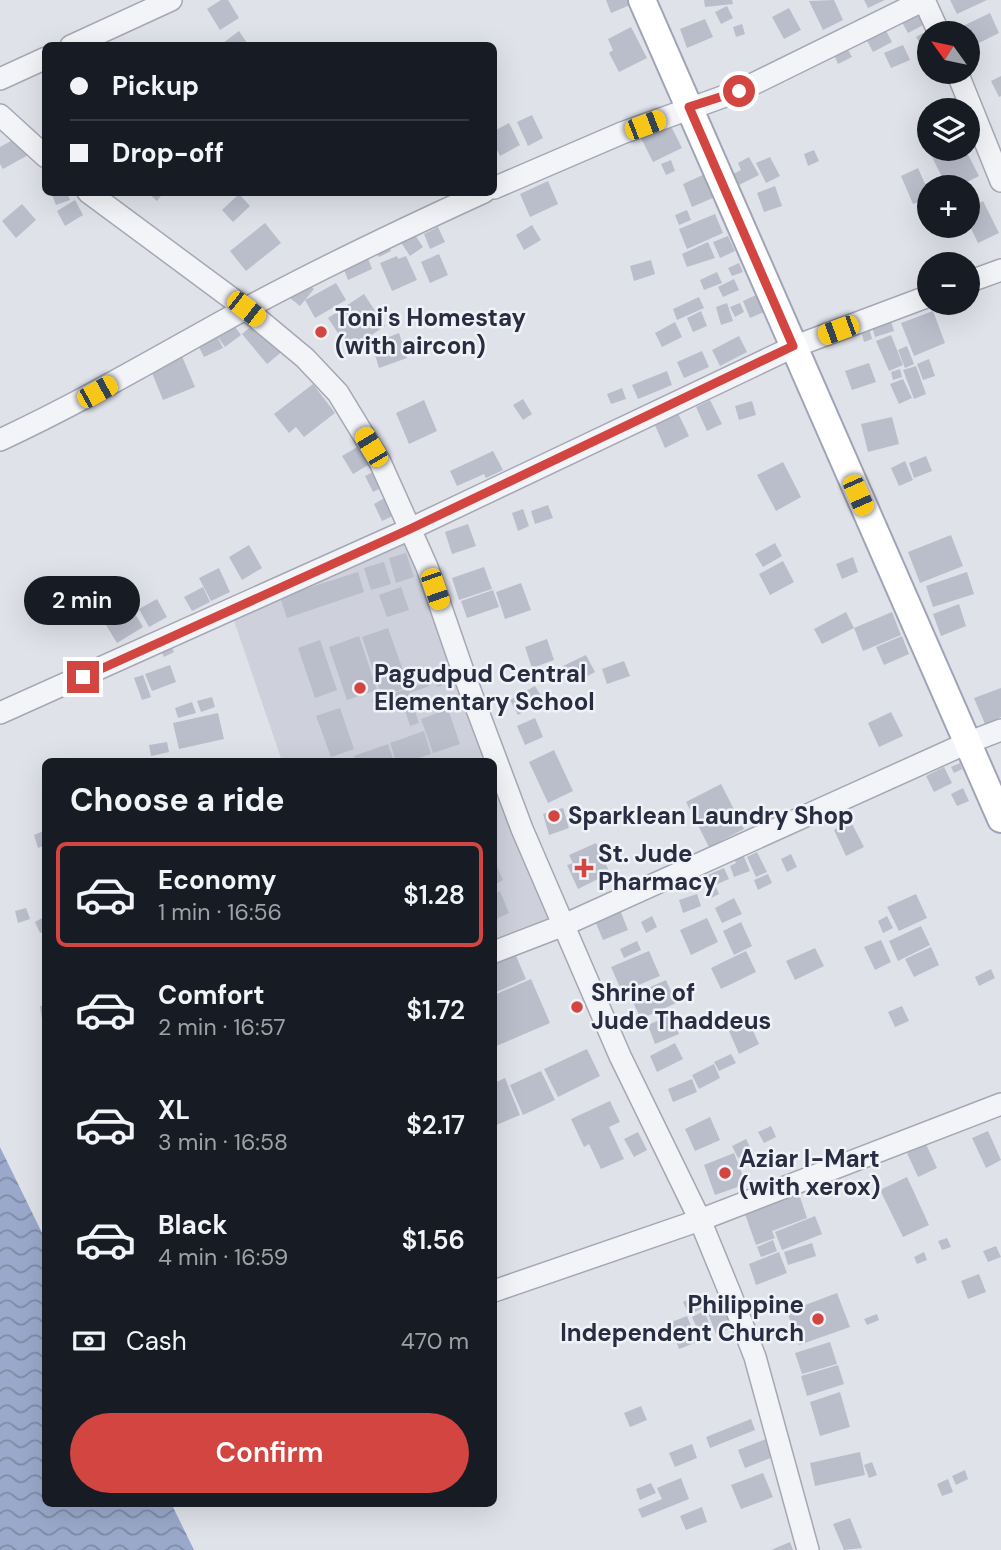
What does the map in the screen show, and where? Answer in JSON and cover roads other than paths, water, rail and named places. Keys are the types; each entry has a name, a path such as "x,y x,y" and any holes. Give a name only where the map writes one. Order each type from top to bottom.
{"main road":[{"path":"642,0 1001,819"}],"street":[{"path":"80,42 172,0"},
{"path":"497,187 689,107 739,91 924,0 934,21"},
{"path":"0,79 42,60"},
{"path":"962,84 1001,181"},
{"path":"0,115 42,153"},
{"path":"93,196 246,309 305,358 338,393 380,462 427,567 495,758"},
{"path":"0,440 97,392 366,246 475,196"},
{"path":"980,278 1001,270"},
{"path":"0,713 410,529 793,346 917,300"},
{"path":"497,951 564,925 1001,730"},
{"path":"497,762 522,829 583,972 620,1056 700,1220 755,1357 808,1550"},
{"path":"497,1290 700,1220 1001,1104"}],"water":[{"path":"0,1147 42,1233 42,1507 173,1507 194,1550 0,1550"}],"place":[{"name":"Toni's Homestay (with aircon)","path":"321,332"},
{"name":"Pagudpud Central Elementary School","path":"360,688"},
{"name":"Sparklean Laundry Shop","path":"554,816"},
{"name":"St. Jude Pharmacy","path":"584,868"},
{"name":"Shrine of Jude Thaddeus","path":"577,1007"},
{"name":"Aziar I-Mart (with xerox)","path":"725,1173"},
{"name":"Philippine Independent Church","path":"818,1319"}]}
